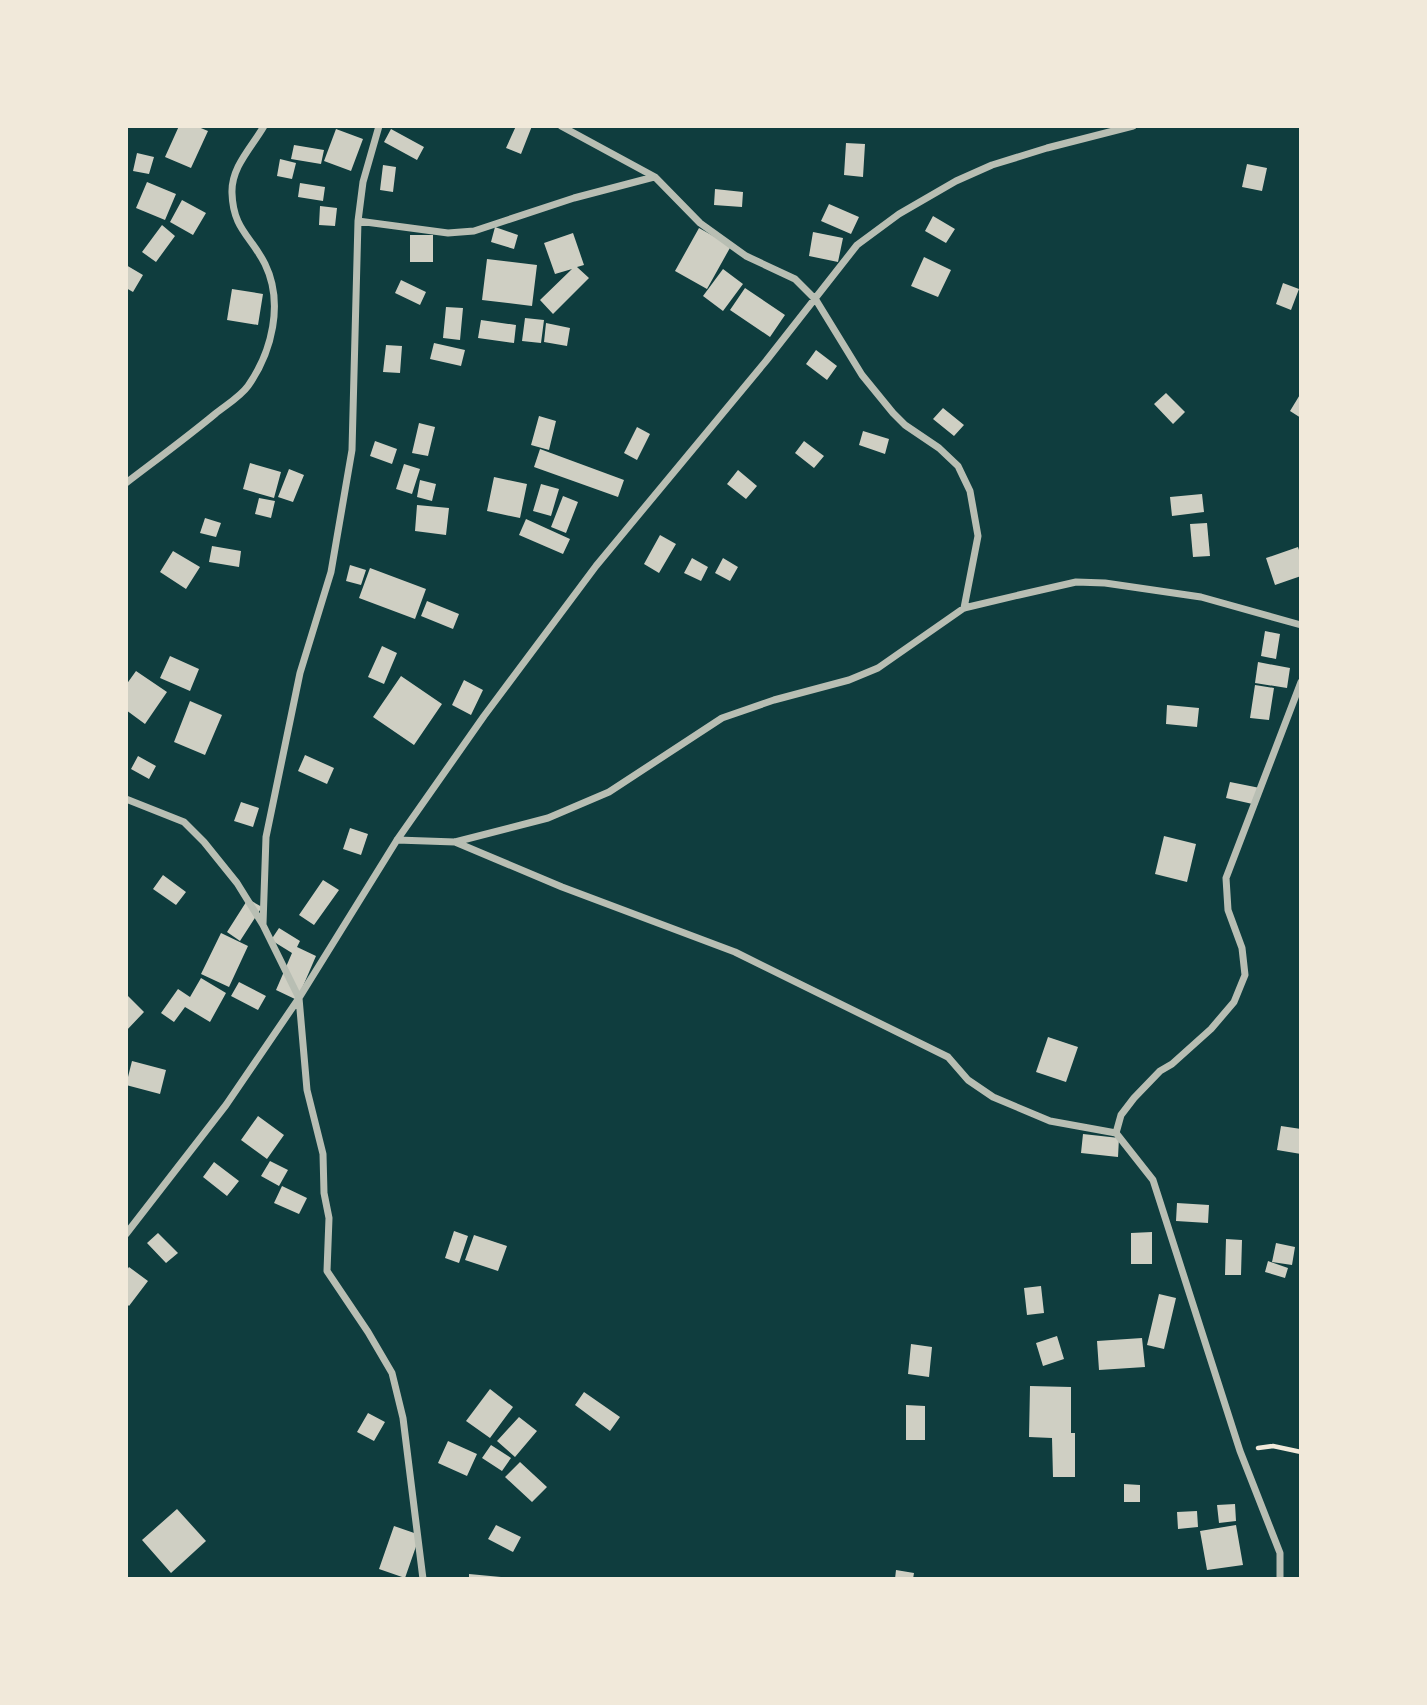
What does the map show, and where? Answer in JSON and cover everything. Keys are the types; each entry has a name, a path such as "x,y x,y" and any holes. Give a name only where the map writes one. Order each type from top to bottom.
{"street":[{"path":"126,483 246,389 261,365 268,345 275,307 273,283 264,262 237,221 232,191 237,167 264,126"},
{"path":"263,925 266,837 300,673 331,572 352,450 358,221 363,182 379,126"},
{"path":"561,126 655,177 700,223 747,256 795,279 816,300 862,375 893,413 905,425 939,447 958,466 970,491 978,536 964,608"},
{"path":"126,1234 226,1105 299,998 397,840 484,716 596,566 816,300 857,245 900,214 956,181 992,165 1133,126"},
{"path":"358,221 448,233 474,231 574,198 655,177"},
{"path":"397,840 455,842 548,818 609,792 722,718 774,700 849,680 878,668 964,608 1076,582 1105,583 1201,597 1301,625"},
{"path":"1116,1132 1121,1115 1139,1093 1160,1071 1172,1064 1211,1029 1234,1002 1245,975 1242,948 1228,911 1226,878 1301,682"},
{"path":"126,799 184,822 204,842 237,883 263,925 299,998 307,1090 323,1154 324,1193 329,1218 327,1272 392,1373 403,1418 423,1579"},
{"path":"455,842 562,887 735,952 948,1057 968,1080 993,1097 1051,1121 1116,1132 1153,1180 1240,1451 1280,1553 1280,1579"}],"path":[{"path":"1240,1451 1273,1446 1301,1452"}],"building":[{"path":"179,126 196,126 208,131 191,168 165,157"},
{"path":"516,126 532,126 521,154 506,148"},
{"path":"336,129 363,139 351,171 324,161"},
{"path":"391,129 424,147 417,160 384,142"},
{"path":"846,143 865,144 863,177 844,175"},
{"path":"294,145 324,150 321,164 291,159"},
{"path":"137,153 154,157 149,174 133,171"},
{"path":"280,159 296,163 292,179 277,176"},
{"path":"1247,164 1267,168 1262,191 1242,187"},
{"path":"383,165 396,167 393,192 380,190"},
{"path":"147,182 176,194 165,220 136,208"},
{"path":"300,183 325,187 323,201 298,197"},
{"path":"715,189 743,192 742,207 714,205"},
{"path":"182,200 206,213 193,235 170,222"},
{"path":"829,204 859,217 851,234 821,221"},
{"path":"320,206 337,208 335,226 319,225"},
{"path":"933,216 955,229 946,243 925,231"},
{"path":"162,225 175,236 156,262 142,252"},
{"path":"495,227 518,235 514,249 491,242"},
{"path":"699,228 731,246 707,289 675,271"},
{"path":"813,232 843,238 838,262 809,256"},
{"path":"573,233 584,265 577,267 589,278 553,314 540,300 572,269 555,274 544,243"},
{"path":"410,235 433,235 433,262 410,262"},
{"path":"924,257 951,270 938,297 911,286"},
{"path":"487,259 537,265 532,306 482,300"},
{"path":"126,265 143,275 133,292 126,288"},
{"path":"723,269 743,284 723,311 703,296"},
{"path":"401,280 426,292 420,305 395,293"},
{"path":"1283,283 1299,289 1291,310 1276,304"},
{"path":"745,288 785,315 770,337 730,310"},
{"path":"232,289 263,294 258,325 227,320"},
{"path":"446,307 463,308 460,340 443,338"},
{"path":"525,318 544,320 541,343 522,341"},
{"path":"481,320 516,325 514,343 478,338"},
{"path":"546,323 570,328 567,346 544,342"},
{"path":"434,343 465,350 461,366 430,359"},
{"path":"386,345 402,346 400,373 383,372"},
{"path":"816,350 837,366 827,380 806,364"},
{"path":"1166,393 1185,412 1173,424 1154,404"},
{"path":"1301,393 1301,418 1290,411"},
{"path":"943,408 964,425 954,436 933,419"},
{"path":"539,416 556,421 549,450 531,445"},
{"path":"419,423 435,427 428,456 412,453"},
{"path":"637,427 650,434 637,460 624,453"},
{"path":"863,431 889,439 885,454 859,445"},
{"path":"375,441 397,449 392,464 370,456"},
{"path":"804,441 824,456 814,468 795,453"},
{"path":"540,449 624,480 618,497 534,467"},
{"path":"250,463 281,472 274,498 243,489"},
{"path":"404,464 420,469 412,494 396,489"},
{"path":"289,469 304,475 293,502 278,497"},
{"path":"738,470 757,486 746,499 727,484"},
{"path":"494,477 527,484 520,518 487,511"},
{"path":"420,480 436,484 432,501 417,497"},
{"path":"541,484 559,489 551,516 533,511"},
{"path":"1202,494 1204,512 1172,516 1170,497"},
{"path":"563,496 578,502 566,533 551,527"},
{"path":"259,498 275,501 271,518 255,514"},
{"path":"417,505 449,508 446,535 415,531"},
{"path":"205,518 221,523 216,537 200,533"},
{"path":"526,519 570,539 563,554 519,535"},
{"path":"1207,523 1210,556 1193,557 1190,524"},
{"path":"660,535 676,544 659,573 644,564"},
{"path":"212,546 241,551 239,567 209,562"},
{"path":"1298,547 1301,576 1275,585 1266,558"},
{"path":"173,551 200,567 186,589 160,572"},
{"path":"692,558 708,567 701,581 684,573"},
{"path":"723,558 738,567 730,581 715,573"},
{"path":"350,565 366,570 361,585 346,581"},
{"path":"370,568 426,589 415,619 359,598"},
{"path":"427,601 459,614 453,629 421,616"},
{"path":"1265,631 1280,634 1276,659 1261,656"},
{"path":"382,646 397,653 384,684 368,677"},
{"path":"170,656 199,669 190,691 160,678"},
{"path":"1258,662 1290,668 1287,688 1255,683"},
{"path":"136,671 167,692 145,724 126,710 126,685"},
{"path":"401,676 442,704 414,745 373,717"},
{"path":"464,680 483,690 471,715 452,705"},
{"path":"1255,685 1274,688 1269,720 1250,718"},
{"path":"190,701 222,715 205,755 174,742"},
{"path":"1167,705 1199,708 1197,727 1166,724"},
{"path":"305,755 334,768 327,784 298,771"},
{"path":"138,756 156,766 149,779 131,769"},
{"path":"1230,782 1260,788 1257,805 1226,798"},
{"path":"241,802 259,808 253,827 234,821"},
{"path":"350,828 368,834 361,855 343,849"},
{"path":"1164,836 1196,844 1187,882 1155,874"},
{"path":"163,875 186,892 176,905 153,889"},
{"path":"323,880 339,890 314,925 299,915"},
{"path":"248,899 262,907 240,941 227,932"},
{"path":"279,928 300,941 297,947 316,956 297,1000 276,990 292,953 271,940"},
{"path":"221,933 248,946 229,987 201,974"},
{"path":"201,978 226,993 210,1022 185,1007 174,1022 161,1013 178,989 190,997"},
{"path":"239,982 266,996 258,1010 231,996"},
{"path":"128,996 144,1012 126,1031 126,999"},
{"path":"1048,1037 1078,1047 1066,1082 1036,1072"},
{"path":"132,1061 166,1070 160,1094 126,1085"},
{"path":"258,1116 284,1135 267,1159 241,1140"},
{"path":"1281,1126 1301,1129 1301,1154 1277,1150"},
{"path":"1083,1134 1119,1138 1118,1157 1081,1153"},
{"path":"270,1161 288,1170 279,1186 261,1176"},
{"path":"214,1162 239,1181 227,1196 203,1177"},
{"path":"282,1186 307,1198 299,1214 274,1203"},
{"path":"1177,1203 1209,1205 1208,1223 1176,1221"},
{"path":"454,1231 468,1236 459,1263 445,1258"},
{"path":"1152,1232 1152,1264 1131,1264 1131,1233"},
{"path":"158,1233 178,1253 166,1263 147,1243"},
{"path":"474,1235 507,1246 498,1271 465,1260"},
{"path":"1226,1239 1242,1240 1241,1275 1225,1275"},
{"path":"1276,1243 1295,1247 1292,1265 1272,1262"},
{"path":"1268,1261 1288,1268 1285,1278 1265,1272"},
{"path":"129,1267 148,1281 129,1306 126,1303 126,1271"},
{"path":"1041,1286 1044,1313 1027,1315 1024,1288"},
{"path":"1159,1294 1176,1298 1164,1349 1147,1345"},
{"path":"1057,1336 1064,1359 1043,1366 1036,1343"},
{"path":"1142,1338 1145,1367 1099,1370 1097,1341"},
{"path":"911,1344 932,1347 929,1377 908,1374"},
{"path":"1030,1386 1071,1387 1075,1477 1053,1477 1052,1438 1029,1437"},
{"path":"490,1389 513,1407 490,1438 466,1421"},
{"path":"584,1392 620,1417 610,1431 575,1405"},
{"path":"906,1405 925,1406 925,1440 906,1440"},
{"path":"368,1413 385,1422 374,1441 357,1432"},
{"path":"519,1417 537,1431 515,1457 497,1441"},
{"path":"448,1441 477,1454 467,1476 438,1463"},
{"path":"491,1445 511,1458 502,1471 482,1458"},
{"path":"520,1462 547,1487 532,1502 505,1477"},
{"path":"1124,1484 1140,1485 1140,1502 1124,1502"},
{"path":"1235,1504 1236,1521 1219,1523 1217,1505"},
{"path":"177,1509 206,1541 171,1573 142,1540"},
{"path":"1197,1511 1198,1527 1178,1529 1177,1512"},
{"path":"496,1525 521,1537 513,1552 488,1539"},
{"path":"1236,1525 1243,1565 1207,1570 1200,1531"},
{"path":"394,1526 420,1535 405,1578 379,1569"},
{"path":"896,1570 914,1573 913,1579 895,1579"},
{"path":"469,1574 501,1577 501,1579 469,1579"}]}
